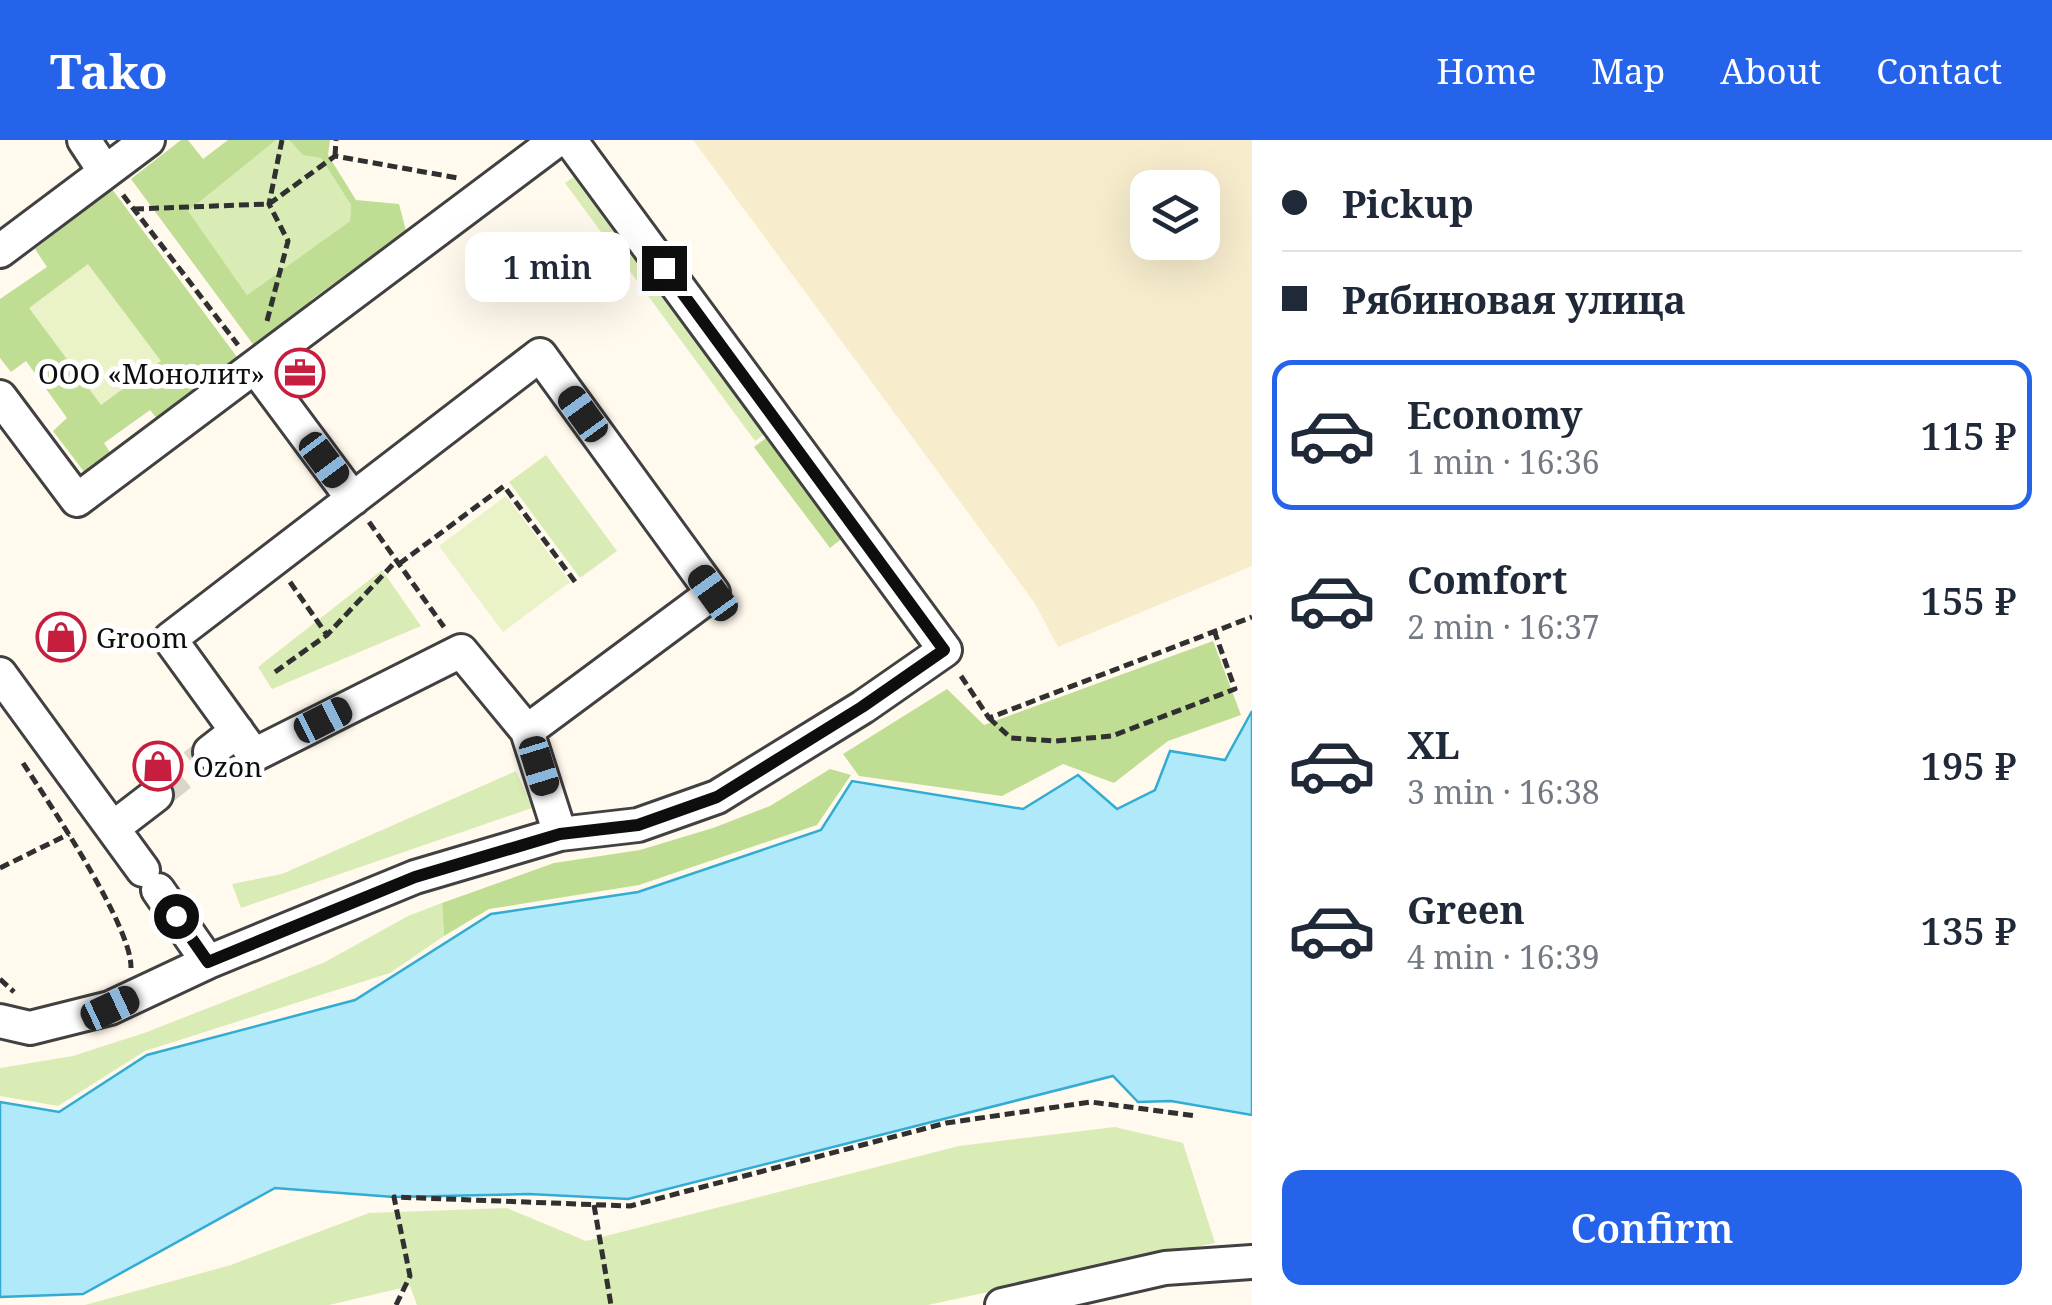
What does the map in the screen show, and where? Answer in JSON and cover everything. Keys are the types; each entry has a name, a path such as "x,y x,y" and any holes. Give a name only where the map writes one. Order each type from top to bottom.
{"street":[{"path":"84,140 105,172"},
{"path":"0,251 148,140"},
{"path":"0,397 78,500 557,140"},
{"path":"8,1008 30,1028 110,1008 208,962 415,877 560,834 638,825 717,797 862,707 944,650 570,140"},
{"path":"528,731 713,593 540,355 170,639 254,755 461,651 528,731 560,834"},
{"path":"254,367 353,499"},
{"path":"0,674 208,962"},
{"path":"210,752 237,731"},
{"path":"113,828 156,795"},
{"path":"1002,1305 1165,1268 1252,1262"}],"path":[{"path":"254,367 288,241 270,204 282,140"},
{"path":"335,156 336,140"},
{"path":"134,210 270,204 335,156 459,178 471,169"},
{"path":"105,172 254,367"},
{"path":"276,672 327,635 398,562 504,486 576,584"},
{"path":"353,499 461,651"},
{"path":"274,560 327,635"},
{"path":"989,718 1252,617"},
{"path":"944,650 989,718 1011,738 1056,742 1112,736 1235,689 1215,632"},
{"path":"22,761 69,834 132,953 130,979"},
{"path":"0,868 69,834"},
{"path":"0,979 8,1008"},
{"path":"396,1305 410,1276 394,1197 630,1206 964,1120 1091,1102 1197,1116"},
{"path":"594,1205 611,1305"}],"shaded area":[{"path":"693,140 1252,140 1252,566 1058,647 1034,602"}],"green space":[{"path":"181,140 188,140 203,159 228,140 276,140 188,211 247,295 350,221 351,205 321,158 303,155 289,140 330,140 328,155 356,200 399,204 409,242 395,252 388,244 311,300 317,309 261,355 131,179"},
{"path":"276,140 289,140 303,154 321,158 351,205 350,221 247,295 187,211"},
{"path":"584,170 772,429 755,441 565,183"},
{"path":"112,189 240,361 160,422 150,410 104,443 113,457 92,473 85,473 53,431 67,418 26,361 11,372 0,358 0,299 47,267 35,249"},
{"path":"88,264 161,361 101,405 29,308"},
{"path":"770,435 845,536 830,548 754,447"},
{"path":"546,455 617,551 580,578 509,482"},
{"path":"506,496 570,582 503,632 439,546"},
{"path":"382,570 421,626 272,689 258,667"},
{"path":"1213,641 1241,715 1168,741 1114,783 1063,764 1002,796 859,776 843,754 947,689 984,725"},
{"path":"830,769 851,775 817,825 639,885 489,909 444,936 442,903 554,863 640,850 713,828 770,806"},
{"path":"516,771 532,808 241,908 232,884 282,874"},
{"path":"442,903 444,936 390,973 145,1051 58,1106 0,1096 0,1068 73,1056 147,1032 325,962 408,916"},
{"path":"1115,1127 1183,1143 1215,1243 928,1305 417,1305 410,1286 329,1305 85,1305 231,1265 369,1213 507,1208 586,1241 959,1146"}],"water":[{"path":"1252,711 1252,1115 1171,1101 1138,1102 1113,1076 628,1199 529,1194 394,1197 275,1188 83,1294 0,1297 0,1102 59,1112 147,1055 355,1000 491,914 638,892 821,830 852,781 1023,809 1078,775 1117,809 1155,790 1170,751 1225,760"}],"tunnel":[{"path":"156,795 210,752"}],"place":[{"name":"ООО «Монолит»","path":"300,373"},
{"name":"Groom","path":"61,637"},
{"name":"Ozon","path":"158,766"}],"route":[{"path":"176,916 208,962 415,877 560,834 638,825 717,797 862,707 944,650 664,268"}]}
